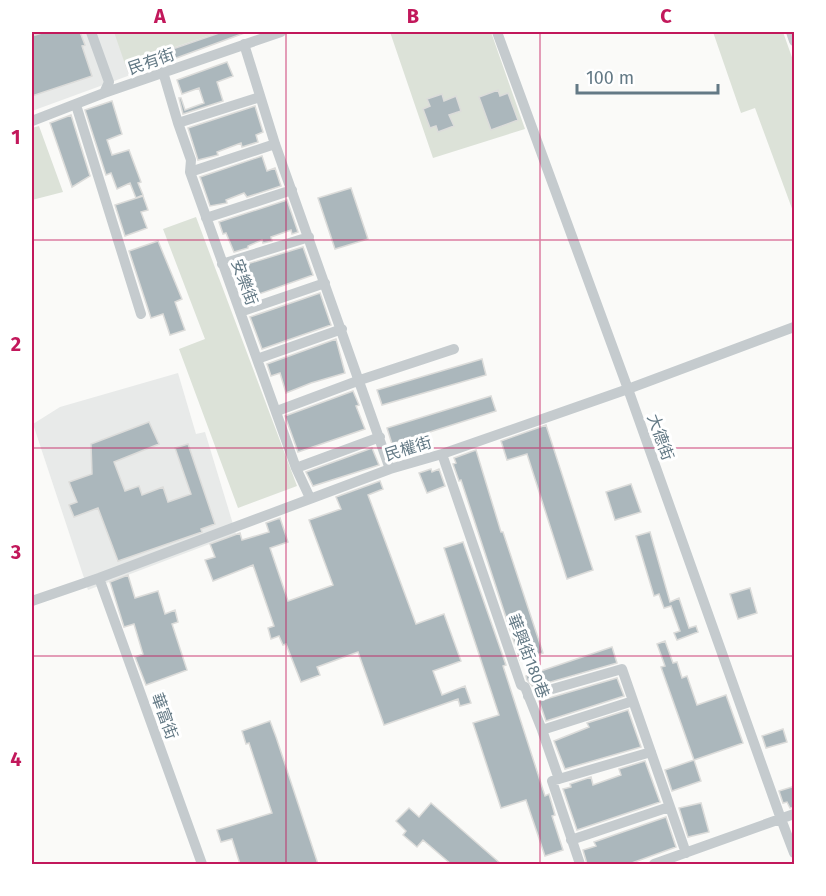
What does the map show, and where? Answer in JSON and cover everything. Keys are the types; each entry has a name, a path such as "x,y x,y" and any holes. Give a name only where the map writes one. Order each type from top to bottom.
{"street":[{"path":"91,32 109,82 104,93"},
{"name":"民有街","path":"32,121 104,93 281,32"},
{"name":"大德街","path":"497,32 795,853"},
{"path":"791,32 795,41"},
{"path":"244,45 275,144 390,469"},
{"name":"安樂街","path":"163,72 191,160 190,172 296,468 310,498"},
{"path":"178,123 260,97"},
{"path":"75,105 141,315"},
{"path":"190,172 275,144"},
{"path":"206,218 292,190"},
{"path":"222,264 309,237"},
{"path":"240,312 326,283"},
{"name":"民權街","path":"32,601 390,469 442,454 628,389 795,327"},
{"path":"257,359 342,329"},
{"path":"277,411 360,380 454,349"},
{"path":"296,468 380,437"},
{"name":"華興街180巷","path":"442,454 521,685 525,687 559,779 552,782 580,864"},
{"name":"華富街","path":"99,578 202,864"},
{"path":"528,696 622,669 686,853"},
{"path":"542,730 633,701"},
{"path":"559,779 651,752"},
{"path":"571,840 669,807"},
{"path":"654,864 795,814"}],"shaded area":[{"path":"32,32 248,32 32,111"},
{"path":"114,32 219,32 125,64"},
{"path":"390,32 491,32 525,129 433,158"},
{"path":"713,32 783,32 794,63 794,214 755,108 741,113"},
{"path":"39,126 63,192 32,200 32,128"},
{"path":"196,217 297,486 238,508 179,349 205,339 163,229"},
{"path":"178,373 196,434 205,432 236,534 88,590 33,424 60,407"}],"building":[{"path":"45,32 80,32 92,76 32,96 32,36"},
{"path":"222,32 247,32 130,75 126,65"},
{"path":"227,62 233,76 217,82 223,101 183,114 179,98 185,110 204,103 199,88 182,94 177,80"},
{"path":"498,90 500,96 508,93 518,120 491,130 479,97"},
{"path":"442,94 444,101 456,96 461,111 449,115 454,126 438,132 436,126 430,128 423,109 430,106 427,99"},
{"path":"112,101 122,134 107,140 112,155 129,150 141,182 138,183 143,195 136,198 130,183 117,189 111,173 106,175 85,110"},
{"path":"255,106 263,132 256,135 258,142 242,147 241,143 217,152 218,155 198,160 188,128"},
{"path":"71,115 90,176 72,187 50,123"},
{"path":"262,156 267,171 275,168 281,186 247,197 244,193 226,200 227,203 210,206 200,177"},
{"path":"351,188 368,239 335,249 318,198"},
{"path":"143,196 148,210 141,212 147,228 125,236 115,205"},
{"path":"287,200 298,232 292,234 291,230 271,237 272,241 263,243 262,240 248,248 234,252 219,222"},
{"path":"158,241 182,299 175,302 185,330 170,335 163,314 151,318 129,251"},
{"path":"303,247 313,275 245,299 234,268"},
{"path":"320,293 331,325 262,349 250,317"},
{"path":"336,339 345,373 286,393 280,373 271,376 267,364"},
{"path":"482,359 486,375 382,405 377,390"},
{"path":"353,391 365,429 298,452 285,416"},
{"path":"491,396 496,411 392,444 387,428"},
{"path":"149,422 159,444 114,462 125,491 139,486 142,495 163,487 168,502 191,494 175,448 188,444 215,524 201,529 202,532 118,561 98,508 74,517 69,505 77,502 69,482 92,474 91,444"},
{"path":"546,425 593,570 567,579 527,454 507,460 501,441"},
{"path":"372,448 379,465 313,486 306,472"},
{"path":"476,450 501,532 503,532 543,653 520,660 461,480 459,481 453,464 456,463 454,458"},
{"path":"431,469 432,472 439,469 445,486 427,493 419,473"},
{"path":"380,481 383,489 368,495 416,624 444,614 461,661 433,671 442,695 465,686 471,703 460,706 458,699 384,725 358,652 317,667 320,675 301,682 286,644 283,645 279,636 271,639 268,628 274,626 253,565 213,581 205,560 215,557 210,544 240,533 242,540 269,532 266,523 280,518 288,542 270,548 288,601 333,585 309,520 341,509 336,497"},
{"path":"631,484 641,512 615,520 606,492"},
{"path":"650,532 670,602 679,598 689,628 696,626 698,632 677,640 674,633 680,631 671,606 664,608 659,594 654,596 636,536"},
{"path":"463,542 506,665 503,666 545,796 549,794 555,815 552,816 563,850 545,856 526,800 501,808 473,723 499,715 444,548"},
{"path":"128,575 135,598 158,591 165,614 175,610 178,622 172,624 187,670 146,685 135,657 143,654 134,624 124,627 110,582"},
{"path":"750,588 757,613 738,619 730,594"},
{"path":"665,641 673,663 677,662 682,678 687,676 697,705 726,695 743,743 694,760 661,667 665,666 657,644"},
{"path":"612,647 617,663 533,687 527,680 526,676"},
{"path":"617,678 624,696 546,721 539,701"},
{"path":"628,710 641,747 565,769 554,741 589,727 587,723"},
{"path":"270,721 318,864 240,864 232,839 221,842 217,830 272,813 249,743 246,744 242,731"},
{"path":"783,729 787,742 766,748 762,736"},
{"path":"694,760 701,781 672,791 665,770"},
{"path":"645,761 660,802 577,830 563,789 571,787 570,784 591,777 593,785 621,775 619,769"},
{"path":"795,786 795,807 790,808 787,802 783,803 779,791"},
{"path":"431,803 501,864 451,864 423,840 417,847 403,835 406,831 396,821 409,808 419,817"},
{"path":"701,803 709,832 688,837 679,808"},
{"path":"666,817 676,847 629,864 587,864 583,850 596,846 594,842"}]}
